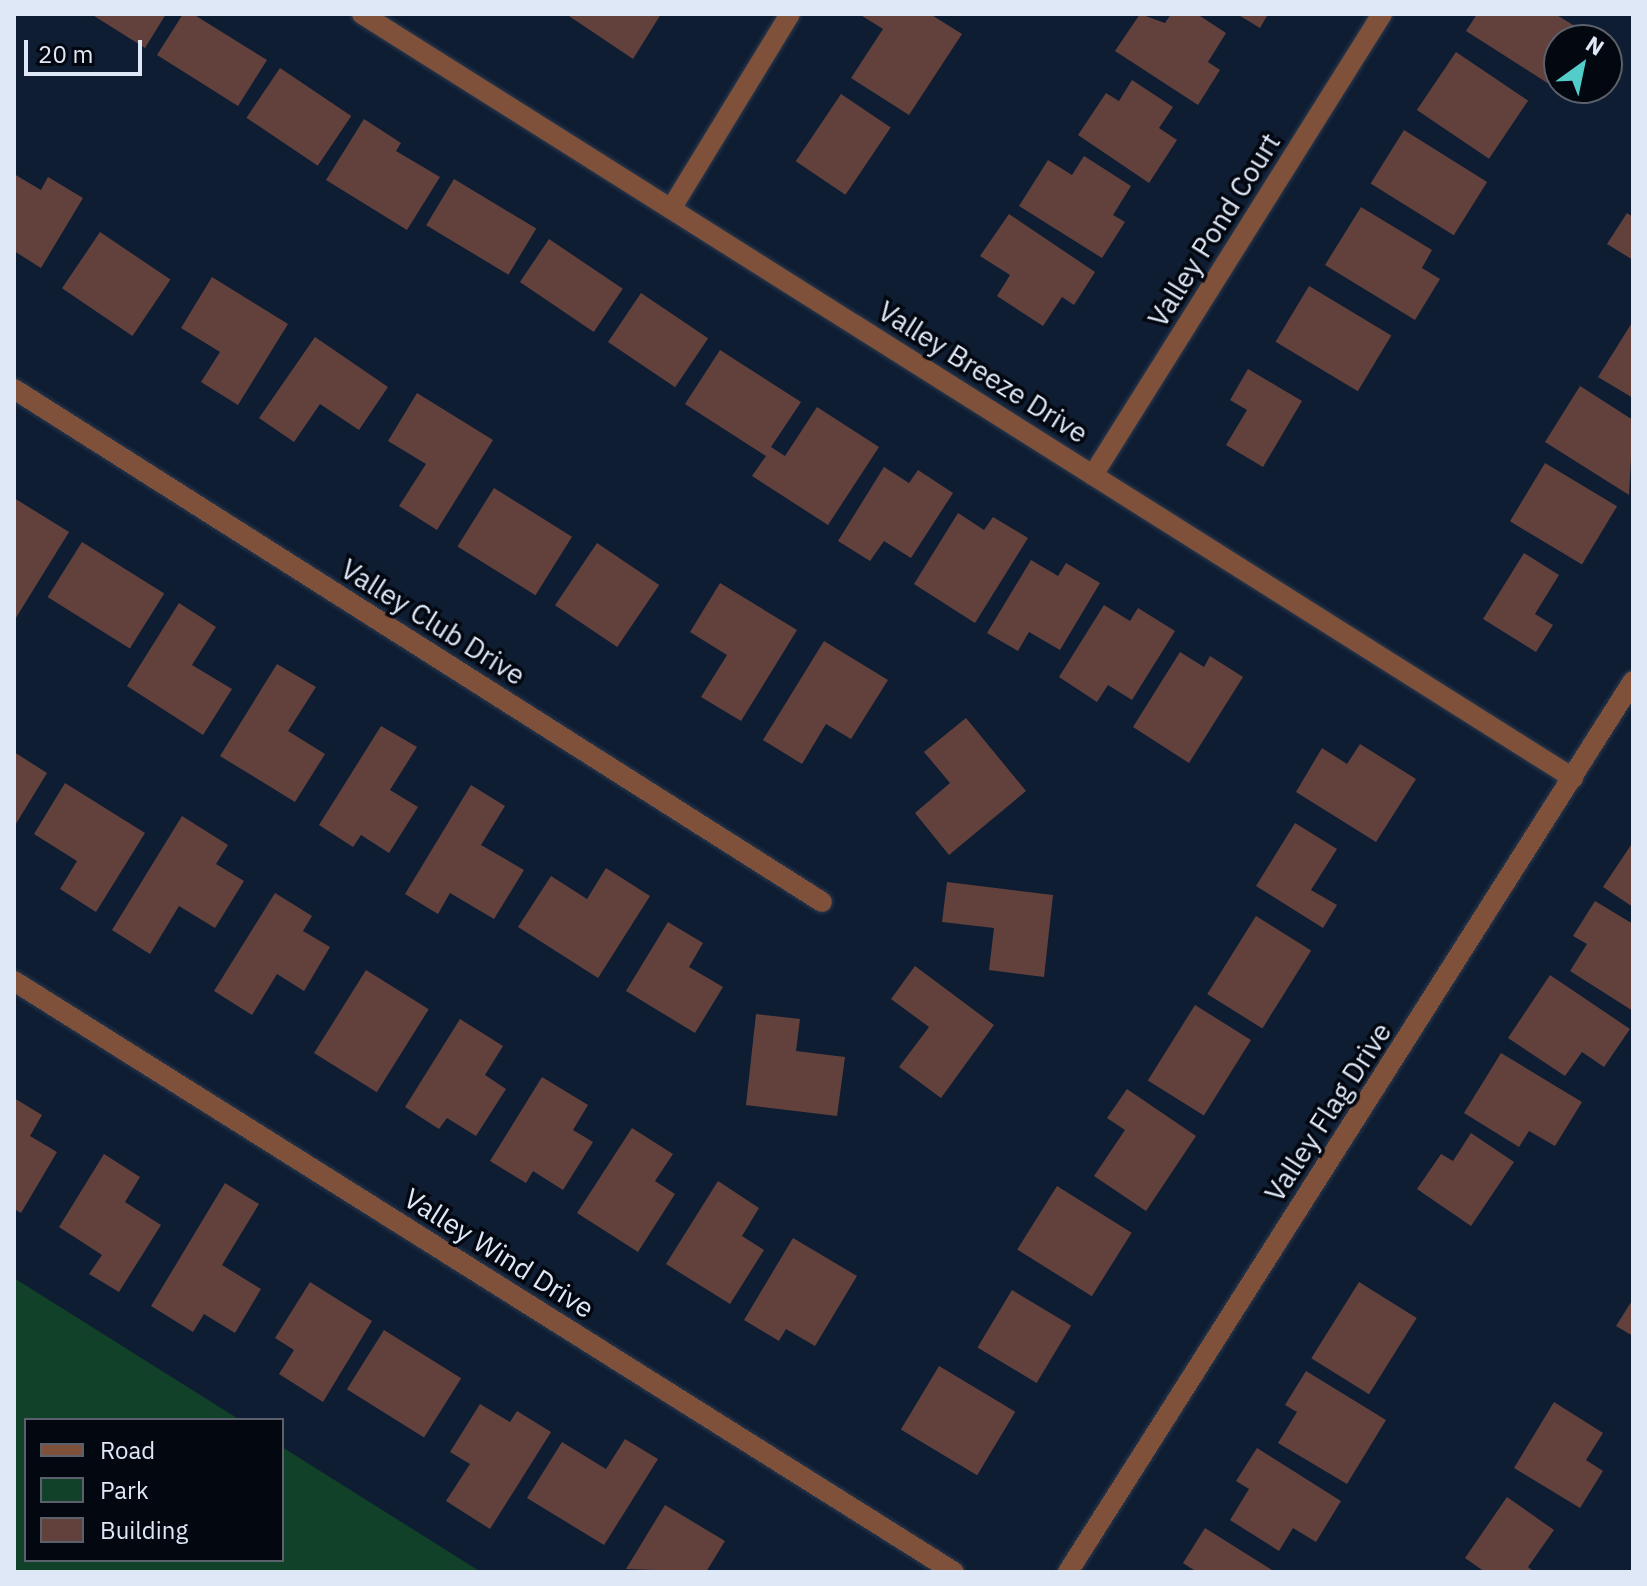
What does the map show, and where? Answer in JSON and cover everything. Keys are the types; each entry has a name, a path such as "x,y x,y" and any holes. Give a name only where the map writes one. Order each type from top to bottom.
{"street":[{"name":"Valley Breeze Drive","path":"362,14 1573,778"},
{"path":"671,209 790,14"},
{"name":"Valley Pond Court","path":"1093,475 1382,14"},
{"name":"Valley Club Drive","path":"14,389 822,902"},
{"name":"Valley Flag Drive","path":"1068,1572 1633,681"},
{"name":"Valley Wind Drive","path":"14,981 954,1572"}],"green space":[{"path":"14,1278 237,1418 24,1418 24,1562 284,1562 284,1448 481,1572 14,1572"}],"building":[{"path":"91,14 166,14 145,48"},
{"path":"183,14 193,14 267,60 238,106 157,55"},
{"path":"566,14 661,14 633,59"},
{"path":"859,14 930,14 962,34 909,115 851,78 883,29"},
{"path":"1140,14 1165,23 1171,14 1197,14 1226,33 1208,62 1220,70 1198,105 1115,51"},
{"path":"1237,14 1268,14 1260,28"},
{"path":"1477,14 1555,14 1571,24 1543,24 1543,80 1466,31"},
{"path":"1456,52 1528,101 1489,159 1417,110"},
{"path":"280,68 351,116 318,166 246,118"},
{"path":"1132,80 1173,107 1159,128 1177,140 1149,183 1078,135 1106,93 1119,101"},
{"path":"841,94 891,128 845,195 796,161"},
{"path":"364,119 401,143 396,151 440,177 407,230 326,180"},
{"path":"1404,130 1487,182 1454,235 1371,183"},
{"path":"1084,156 1131,186 1113,215 1125,222 1102,258 1019,206 1048,160 1072,175"},
{"path":"14,174 41,190 48,177 83,198 41,268 14,251"},
{"path":"454,179 536,228 508,275 426,225"},
{"path":"1361,207 1432,250 1422,268 1440,279 1415,320 1325,265"},
{"path":"1627,213 1633,217 1633,260 1607,244"},
{"path":"1009,214 1095,272 1074,305 1062,297 1043,326 997,296 1010,275 980,256"},
{"path":"100,232 170,280 132,336 62,288"},
{"path":"549,239 623,289 594,332 520,282"},
{"path":"212,277 288,324 238,405 201,382 220,352 181,328"},
{"path":"1309,286 1391,335 1358,391 1276,342"},
{"path":"641,293 708,338 675,387 608,342"},
{"path":"1633,321 1633,398 1598,377"},
{"path":"315,337 388,387 359,430 320,404 294,442 259,418"},
{"path":"720,350 801,402 771,447 785,456 817,407 879,447 828,525 752,476 766,456 685,404"},
{"path":"1248,369 1302,401 1263,467 1226,445 1247,410 1230,400"},
{"path":"1580,386 1633,420 1629,495 1545,442"},
{"path":"417,393 493,440 437,530 399,506 426,464 388,441"},
{"path":"1545,463 1617,506 1582,565 1510,521"},
{"path":"884,467 909,483 918,470 953,493 911,558 884,541 870,561 838,541"},
{"path":"494,488 572,537 535,595 457,547"},
{"path":"14,498 69,532 14,621"},
{"path":"958,513 984,530 993,517 1028,538 975,623 914,584"},
{"path":"82,542 164,593 130,649 48,597"},
{"path":"597,543 659,585 617,647 555,605"},
{"path":"1524,553 1559,575 1535,614 1553,625 1536,652 1483,619"},
{"path":"1031,560 1058,576 1066,563 1100,583 1060,650 1029,632 1018,651 987,633"},
{"path":"720,583 797,630 741,721 701,697 727,655 690,632"},
{"path":"179,603 216,627 192,665 232,689 203,735 127,686"},
{"path":"1104,605 1130,621 1138,608 1175,631 1132,700 1108,685 1097,702 1059,677"},
{"path":"824,641 888,680 851,739 826,724 802,764 763,740"},
{"path":"1180,652 1204,667 1210,656 1243,677 1189,763 1133,727"},
{"path":"277,664 316,687 288,731 325,754 295,802 220,756"},
{"path":"966,718 1026,791 949,855 915,813 950,783 924,752"},
{"path":"381,726 417,747 390,790 418,807 389,853 361,835 353,847 319,825"},
{"path":"1360,744 1416,779 1376,842 1296,792 1322,748 1347,764"},
{"path":"14,752 47,773 14,827"},
{"path":"65,783 145,833 96,912 60,889 77,861 34,834"},
{"path":"471,785 505,806 481,845 524,870 494,919 450,893 438,914 405,894"},
{"path":"182,816 228,845 216,864 244,881 215,928 179,906 150,954 112,930"},
{"path":"1295,823 1337,849 1311,890 1337,905 1323,928 1256,886"},
{"path":"1633,842 1633,907 1603,887"},
{"path":"606,868 650,896 598,978 518,927 551,876 587,899"},
{"path":"947,882 1053,895 1044,977 989,970 994,928 942,922"},
{"path":"275,893 312,916 303,931 330,947 304,991 277,974 252,1015 214,991"},
{"path":"1595,901 1633,924 1633,1011 1570,971 1587,944 1573,936"},
{"path":"1256,916 1311,950 1262,1028 1207,994"},
{"path":"668,922 703,943 689,967 723,987 695,1033 626,991"},
{"path":"915,966 994,1025 941,1098 899,1067 929,1027 891,999"},
{"path":"366,970 429,1009 377,1092 314,1053"},
{"path":"1550,975 1630,1029 1604,1067 1582,1052 1565,1076 1508,1038"},
{"path":"1195,1005 1251,1040 1204,1115 1148,1080"},
{"path":"756,1014 800,1019 796,1051 845,1057 837,1116 746,1105"},
{"path":"460,1019 503,1046 485,1075 506,1089 476,1136 447,1118 439,1129 405,1107"},
{"path":"1501,1053 1582,1102 1555,1146 1529,1131 1519,1147 1464,1113"},
{"path":"542,1077 588,1105 573,1130 593,1142 563,1190 533,1171 526,1183 490,1161"},
{"path":"1127,1089 1196,1136 1146,1211 1094,1176 1125,1130 1107,1118"},
{"path":"14,1098 42,1115 30,1136 57,1152 21,1213 14,1209"},
{"path":"632,1128 673,1154 655,1181 675,1194 638,1252 577,1213"},
{"path":"1471,1133 1514,1162 1471,1226 1417,1189 1441,1154 1453,1161"},
{"path":"104,1154 140,1177 125,1202 161,1225 119,1292 89,1274 102,1255 59,1227"},
{"path":"718,1181 759,1208 742,1236 764,1250 730,1304 666,1264"},
{"path":"225,1183 259,1204 222,1265 261,1289 235,1333 204,1314 193,1332 151,1306"},
{"path":"1057,1186 1132,1233 1092,1296 1017,1250"},
{"path":"793,1238 857,1276 815,1346 786,1329 779,1341 744,1320"},
{"path":"310,1282 372,1321 323,1402 279,1374 294,1350 275,1338"},
{"path":"1359,1282 1417,1318 1369,1394 1311,1358"},
{"path":"1012,1290 1071,1326 1037,1383 977,1347"},
{"path":"1633,1299 1633,1336 1616,1326"},
{"path":"384,1330 461,1378 424,1438 347,1389"},
{"path":"939,1366 1015,1412 977,1475 901,1429"},
{"path":"1306,1371 1386,1420 1347,1484 1278,1443 1297,1412 1285,1405"},
{"path":"1554,1402 1603,1433 1586,1460 1603,1471 1580,1508 1514,1468"},
{"path":"480,1404 510,1422 517,1411 551,1432 490,1529 446,1501 470,1464 450,1452"},
{"path":"625,1439 658,1459 604,1545 527,1498 562,1442 606,1469"},
{"path":"1257,1448 1341,1501 1316,1542 1293,1528 1279,1551 1230,1520 1249,1489 1236,1481"},
{"path":"1507,1497 1554,1530 1528,1567 1534,1572 1485,1572 1465,1558"},
{"path":"665,1505 725,1541 706,1572 626,1569"},
{"path":"1205,1528 1275,1572 1197,1572 1183,1563"}]}
